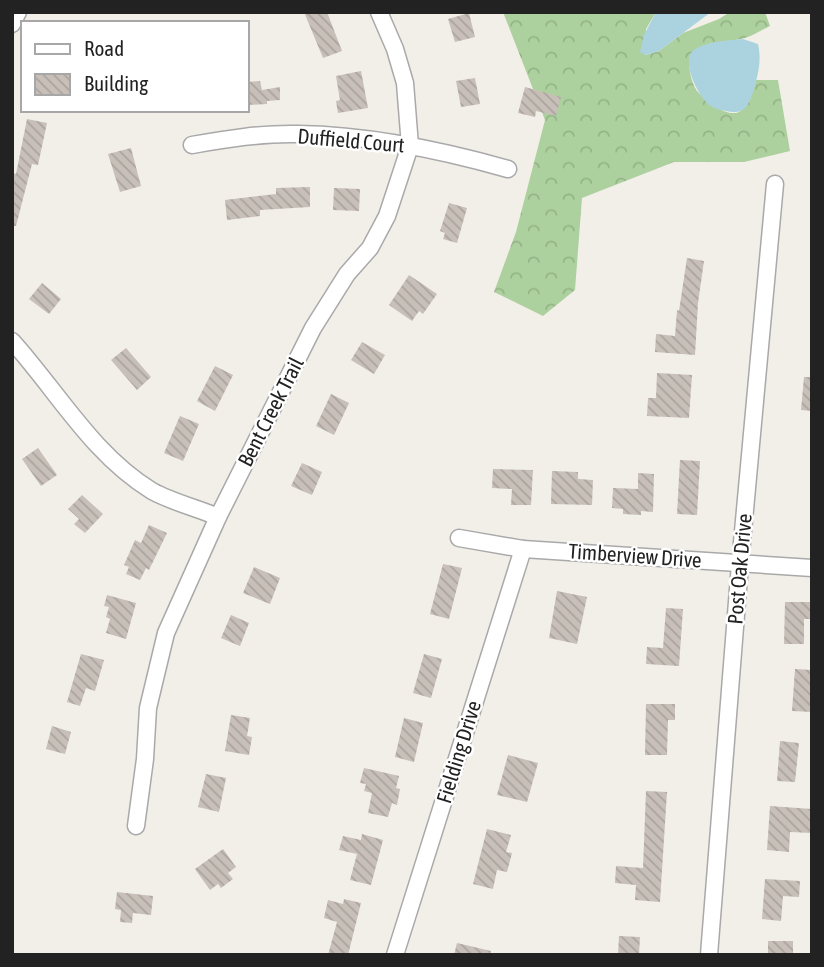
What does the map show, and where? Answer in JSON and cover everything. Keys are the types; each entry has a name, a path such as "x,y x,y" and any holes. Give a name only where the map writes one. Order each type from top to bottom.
{"street":[{"path":"12,24 18,12"},
{"name":"Bent Creek Trail","path":"136,826 145,760 148,708 166,633 218,517 313,328 347,274 370,248 381,226 410,146 405,83 395,49 379,12"},
{"name":"Duffield Court","path":"192,145 219,140 295,134 410,146 508,169"},
{"name":"Post Oak Drive","path":"709,955 740,564 775,184"},
{"path":"12,341 90,438 120,468 155,492 218,517"},
{"name":"Timberview Drive","path":"460,538 523,548 812,569"},
{"name":"Fielding Drive","path":"396,955 523,548"}],"green space":[{"path":"503,12 656,12 646,29 645,55 659,51 683,33 730,12 765,12 770,26 745,38 710,44 694,51 690,59 691,77 697,91 712,105 732,113 746,106 756,80 778,80 790,151 744,162 674,162 582,198 575,290 543,316 494,292 516,232 545,120"}],"water":[{"path":"656,12 711,12 659,51 645,55 640,52 644,35"},
{"path":"743,39 758,44 760,56 751,98 741,111 714,108 706,102 694,81 689,65 691,53 708,44"}],"building":[{"path":"304,12 327,12 342,51 323,58"},
{"path":"469,13 475,37 455,42 448,19"},
{"path":"361,71 368,108 338,113 336,101 340,100 336,76"},
{"path":"475,78 480,104 461,107 456,81"},
{"path":"260,81 262,90 280,87 280,100 248,105 248,82"},
{"path":"525,87 561,97 556,116 536,111 535,117 518,113"},
{"path":"27,119 47,123 38,165 32,164 16,226 12,226 12,173 16,174"},
{"path":"131,148 141,186 120,192 108,154"},
{"path":"310,187 310,207 260,210 260,216 227,220 225,200 276,194 276,188"},
{"path":"334,188 360,189 359,211 333,210"},
{"path":"449,203 467,208 457,243 443,239 445,233 440,231"},
{"path":"687,258 704,261 695,355 655,352 656,334 675,336"},
{"path":"409,275 437,294 423,314 419,311 412,321 389,305"},
{"path":"42,283 61,299 49,314 29,299"},
{"path":"362,342 385,355 374,374 351,360"},
{"path":"126,348 151,377 137,390 111,360"},
{"path":"215,366 233,375 215,411 197,401"},
{"path":"657,373 692,375 689,418 647,416 648,398 656,398"},
{"path":"804,377 812,377 812,411 801,410"},
{"path":"331,394 349,403 334,435 316,426"},
{"path":"180,416 199,424 183,461 164,453"},
{"path":"38,448 57,475 41,486 22,459"},
{"path":"680,460 700,461 697,515 677,514"},
{"path":"302,463 322,472 312,495 291,486"},
{"path":"493,469 533,470 531,505 511,505 512,489 492,488"},
{"path":"552,471 578,472 578,479 593,480 592,505 551,504"},
{"path":"638,473 654,474 653,512 641,511 641,515 623,514 623,509 612,508 613,488 638,489"},
{"path":"82,495 103,514 85,533 74,524 79,519 68,509"},
{"path":"149,525 167,533 149,570 146,568 140,580 126,574 129,567 124,565 135,540 141,543"},
{"path":"443,564 462,568 449,619 430,614"},
{"path":"254,567 280,578 270,604 243,593"},
{"path":"557,591 587,597 577,644 549,638"},
{"path":"107,595 136,603 126,639 106,633 110,619 106,617 109,607 104,606"},
{"path":"785,602 812,602 812,619 804,619 804,644 784,644"},
{"path":"666,608 683,609 679,666 646,664 647,647 663,648"},
{"path":"231,615 249,623 240,646 221,638"},
{"path":"81,654 104,660 95,691 86,688 80,706 67,702"},
{"path":"424,654 442,659 431,698 413,693"},
{"path":"795,669 812,670 812,712 792,711"},
{"path":"646,704 675,704 675,720 668,720 667,755 645,755"},
{"path":"231,715 250,718 247,736 252,737 249,755 225,751"},
{"path":"404,718 423,723 414,762 395,757"},
{"path":"52,726 71,732 65,754 46,749"},
{"path":"780,741 799,743 795,782 777,781"},
{"path":"508,755 538,763 527,802 497,795"},
{"path":"364,768 399,776 396,788 400,789 397,805 392,803 388,817 368,813 372,793 364,791 366,784 360,783"},
{"path":"206,774 226,778 219,812 198,807"},
{"path":"646,791 667,792 660,902 635,900 636,885 615,883 616,866 643,868"},
{"path":"770,806 812,809 812,833 790,832 789,852 767,850"},
{"path":"487,829 511,835 506,852 512,853 507,872 497,870 493,889 473,884"},
{"path":"362,834 383,840 371,885 350,880 357,854 339,850 343,836 361,840"},
{"path":"223,849 236,867 228,873 233,879 221,888 218,884 210,890 195,869"},
{"path":"765,879 800,881 799,897 783,896 781,921 762,919"},
{"path":"117,892 153,896 151,915 133,913 132,923 120,922 121,910 115,909"},
{"path":"344,899 361,903 348,955 328,955 337,922 324,918 328,900 343,904"},
{"path":"619,936 640,937 639,955 618,955"},
{"path":"768,941 793,941 793,955 768,955"},
{"path":"457,943 491,951 490,955 454,955"}]}
